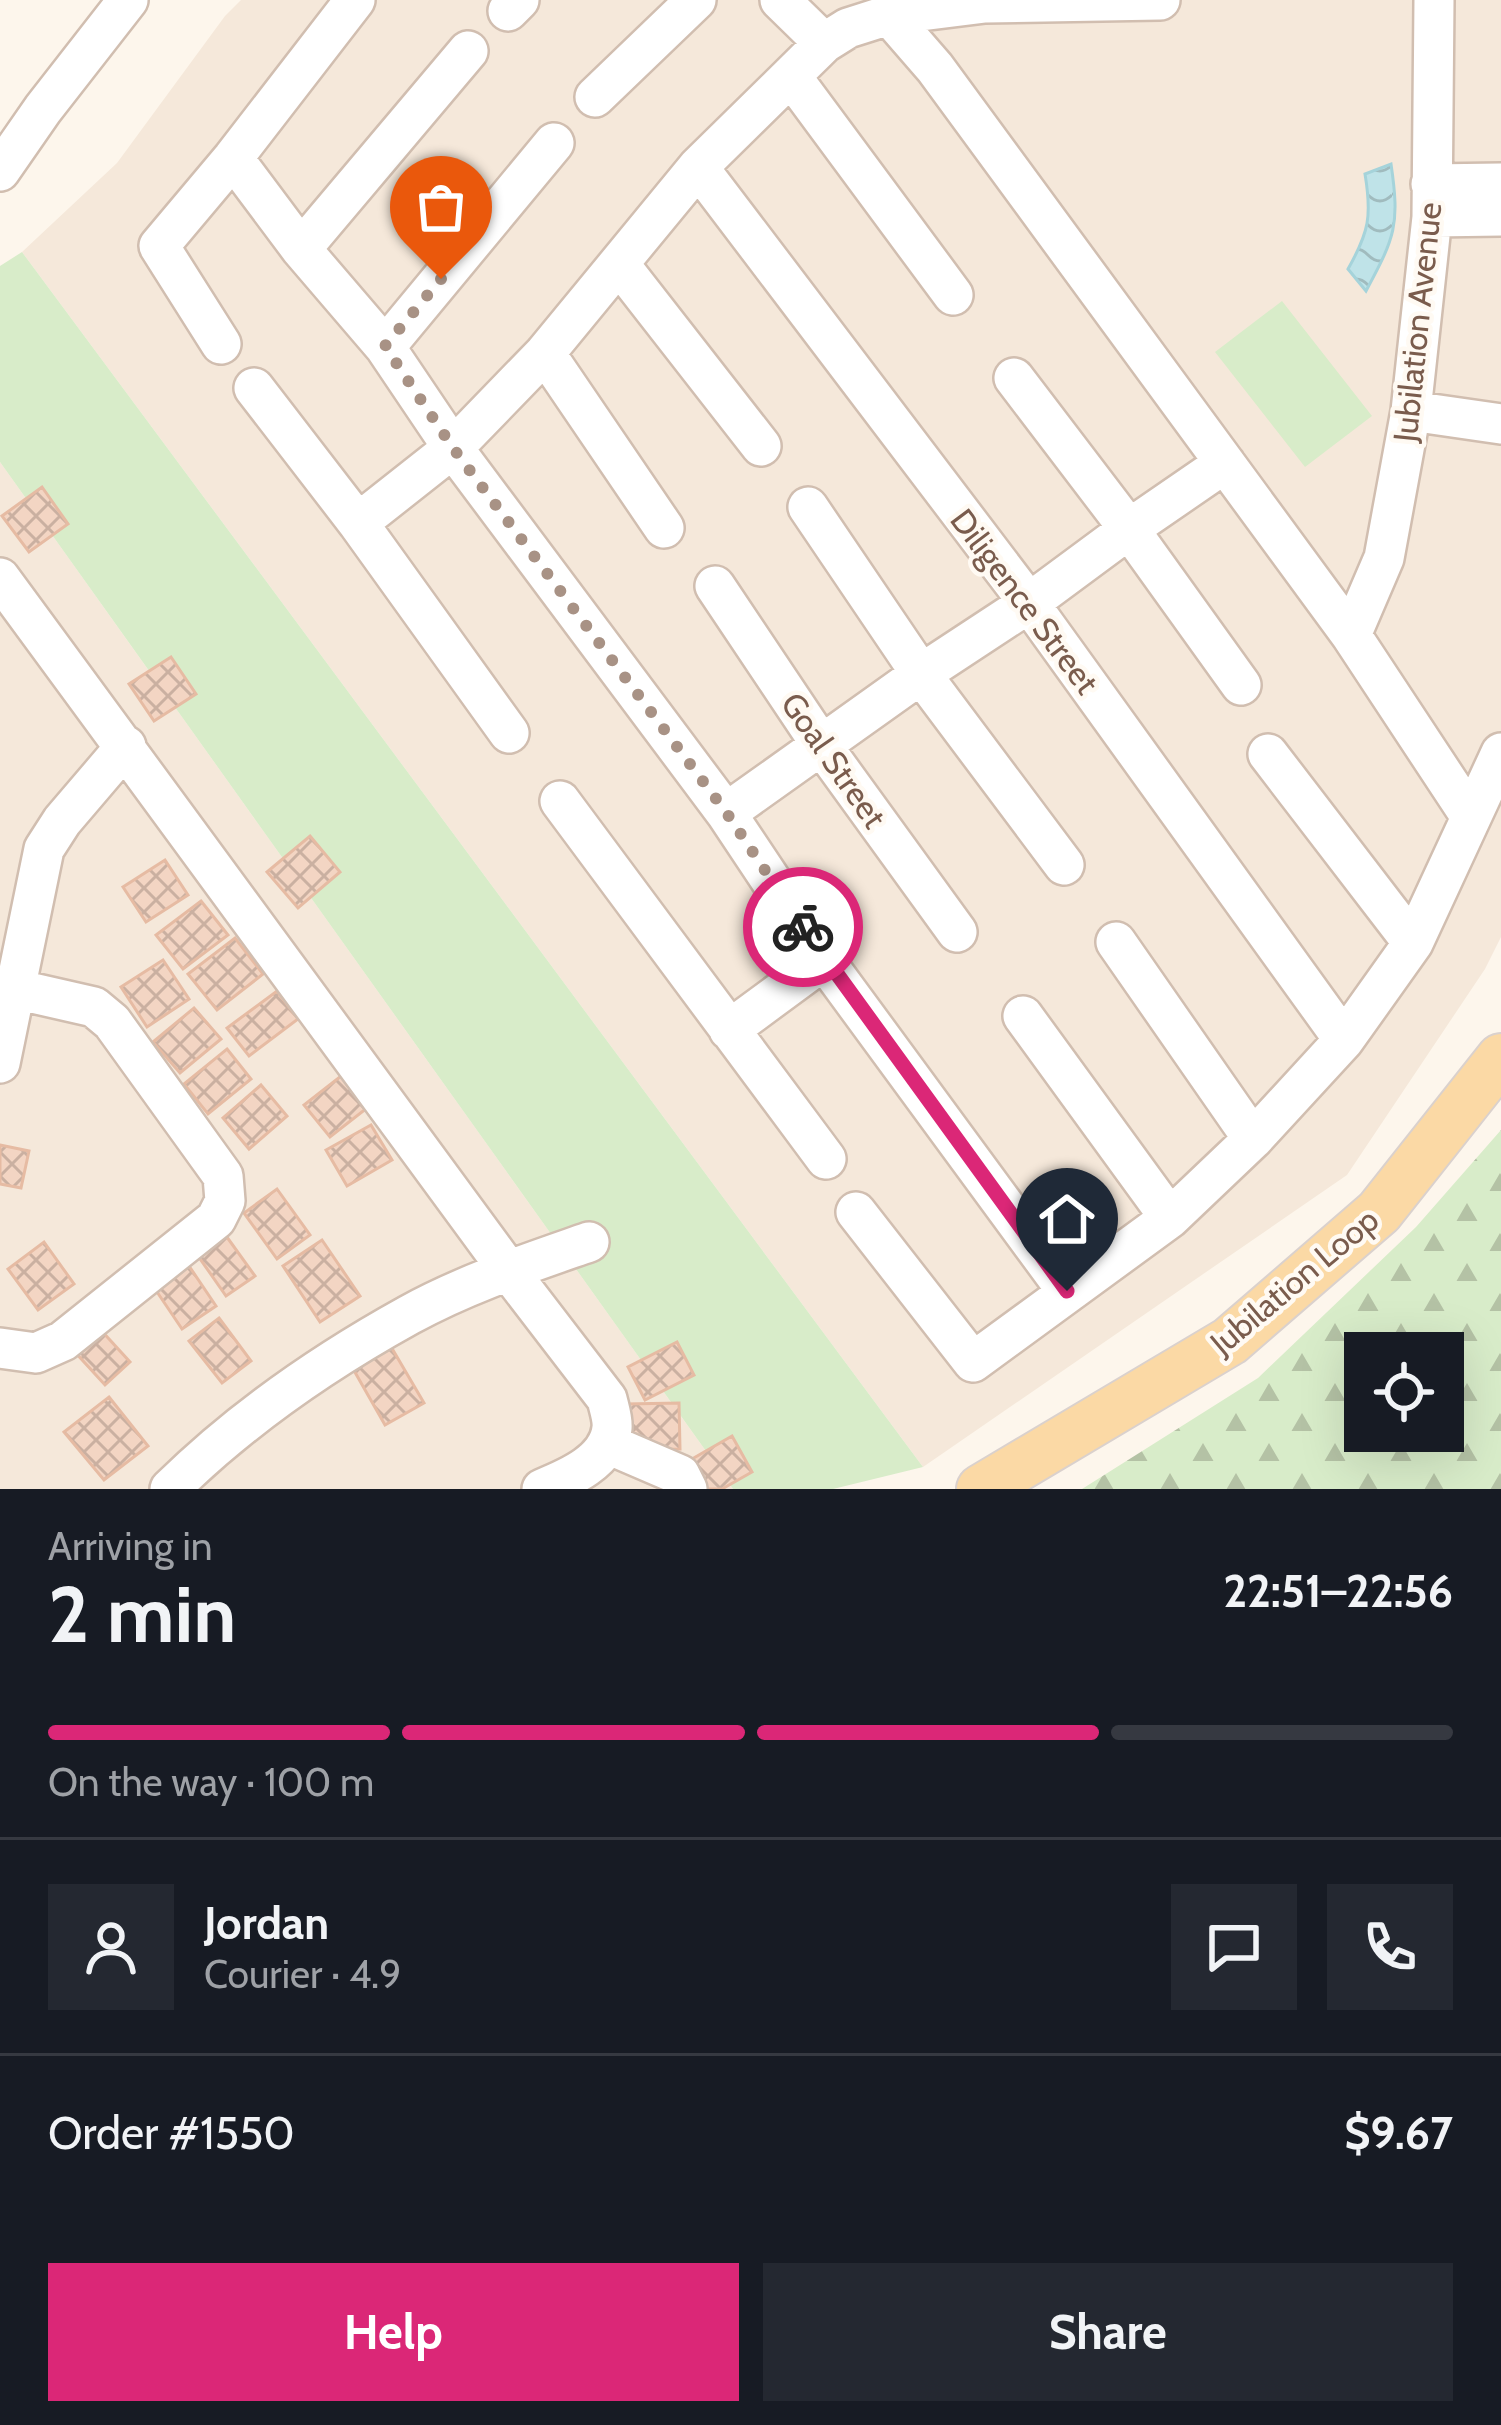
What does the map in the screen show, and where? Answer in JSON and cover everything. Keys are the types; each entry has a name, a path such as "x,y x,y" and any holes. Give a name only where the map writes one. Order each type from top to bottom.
{"main road":[{"name":"Jubilation Loop","path":"981,1489 1230,1341 1379,1212 1501,1058"}],"street":[{"path":"0,171 128,0"},
{"path":"221,344 159,246 356,0"},
{"path":"595,97 696,0"},
{"path":"780,0 824,43"},
{"path":"358,523 453,448 545,353 698,167 824,43 848,28 890,15 985,1 1160,0"},
{"name":"Jubilation Avenue","path":"1351,635 1384,558 1411,411 1431,200 1434,0"},
{"path":"890,15 935,68 1351,635 1471,817"},
{"path":"301,249 468,51"},
{"path":"791,76 953,295"},
{"path":"385,346 554,143"},
{"path":"233,158 301,249 385,346 453,448 726,812 824,959 1067,1291"},
{"name":"Diligence Street","path":"698,167 1029,603 1344,1040"},
{"path":"1431,200 1501,183"},
{"path":"1431,200 1501,216"},
{"path":"619,264 761,446"},
{"path":"545,353 664,528"},
{"path":"1014,378 1241,685"},
{"path":"254,388 509,733"},
{"path":"1411,411 1501,424"},
{"path":"726,812 1225,463"},
{"path":"808,507 921,674 1064,866"},
{"path":"0,578 12,625 126,746 607,1399 613,1424 608,1444 588,1465 542,1489"},
{"name":"Goal Street","path":"715,586 820,743 957,932"},
{"path":"0,1063 44,849 126,746"},
{"path":"856,1212 973,1362 1170,1218 1344,1040 1413,943 1501,753"},
{"path":"1268,754 1413,943"},
{"path":"560,801 826,1160"},
{"path":"1116,942 1253,1138"},
{"path":"729,1030 824,959"},
{"path":"0,1348 36,1353 62,1341 216,1219 225,1201 223,1176 112,1022 94,1007 15,988"},
{"path":"1023,1016 1170,1218"},
{"path":"170,1489 272,1401 411,1314 508,1270 589,1242"},
{"path":"608,1444 680,1475 687,1489"}],"shaded area":[{"path":"241,0 1501,0 1501,937 1485,969 1347,1175 923,1467 22,252 117,163"},
{"path":"0,462 733,1489 0,1489"}],"green space":[{"path":"22,252 923,1467 833,1489 733,1489 0,462 0,266"},
{"path":"1282,301 1372,416 1305,467 1215,352"},
{"path":"1501,1130 1501,1489 1082,1489 1258,1378 1416,1227"}],"water":[{"path":"1391,164 1393,230 1366,291 1348,269 1367,223 1365,174"}],"building":[{"path":"42,487 68,524 29,552 2,516"},
{"path":"171,657 196,694 154,721 129,684"},
{"path":"310,836 340,872 298,908 267,872"},
{"path":"165,860 188,895 146,922 123,887"},
{"path":"201,901 228,935 183,969 156,935"},
{"path":"235,938 263,974 217,1010 188,974"},
{"path":"163,960 189,999 147,1027 121,987"},
{"path":"277,991 298,1019 249,1056 227,1028"},
{"path":"194,1008 221,1039 180,1073 153,1042"},
{"path":"227,1049 251,1079 208,1114 184,1084"},
{"path":"341,1076 367,1108 330,1137 304,1105"},
{"path":"261,1085 287,1116 249,1149 223,1118"},
{"path":"371,1125 392,1160 347,1186 326,1150"},
{"path":"0,1145 29,1151 21,1188 0,1184"},
{"path":"277,1189 310,1235 277,1259 244,1213"},
{"path":"224,1233 255,1276 226,1296 196,1253"},
{"path":"322,1240 360,1296 320,1322 283,1266"},
{"path":"44,1242 74,1284 38,1310 8,1269"},
{"path":"187,1263 216,1306 182,1329 153,1286"},
{"path":"219,1318 251,1361 222,1383 189,1341"},
{"path":"99,1328 130,1362 105,1385 74,1351"},
{"path":"677,1342 694,1375 645,1400 628,1367"},
{"path":"390,1345 424,1403 385,1425 352,1367"},
{"path":"109,1397 148,1446 104,1480 64,1432"},
{"path":"679,1403 680,1449 627,1450 626,1404"},
{"path":"732,1436 752,1472 722,1489 700,1489 685,1463"}],"way so far":[{"path":"441,279 385,346 453,448 726,812 803,927"}],"route":[{"path":"803,927 1067,1291"}]}
